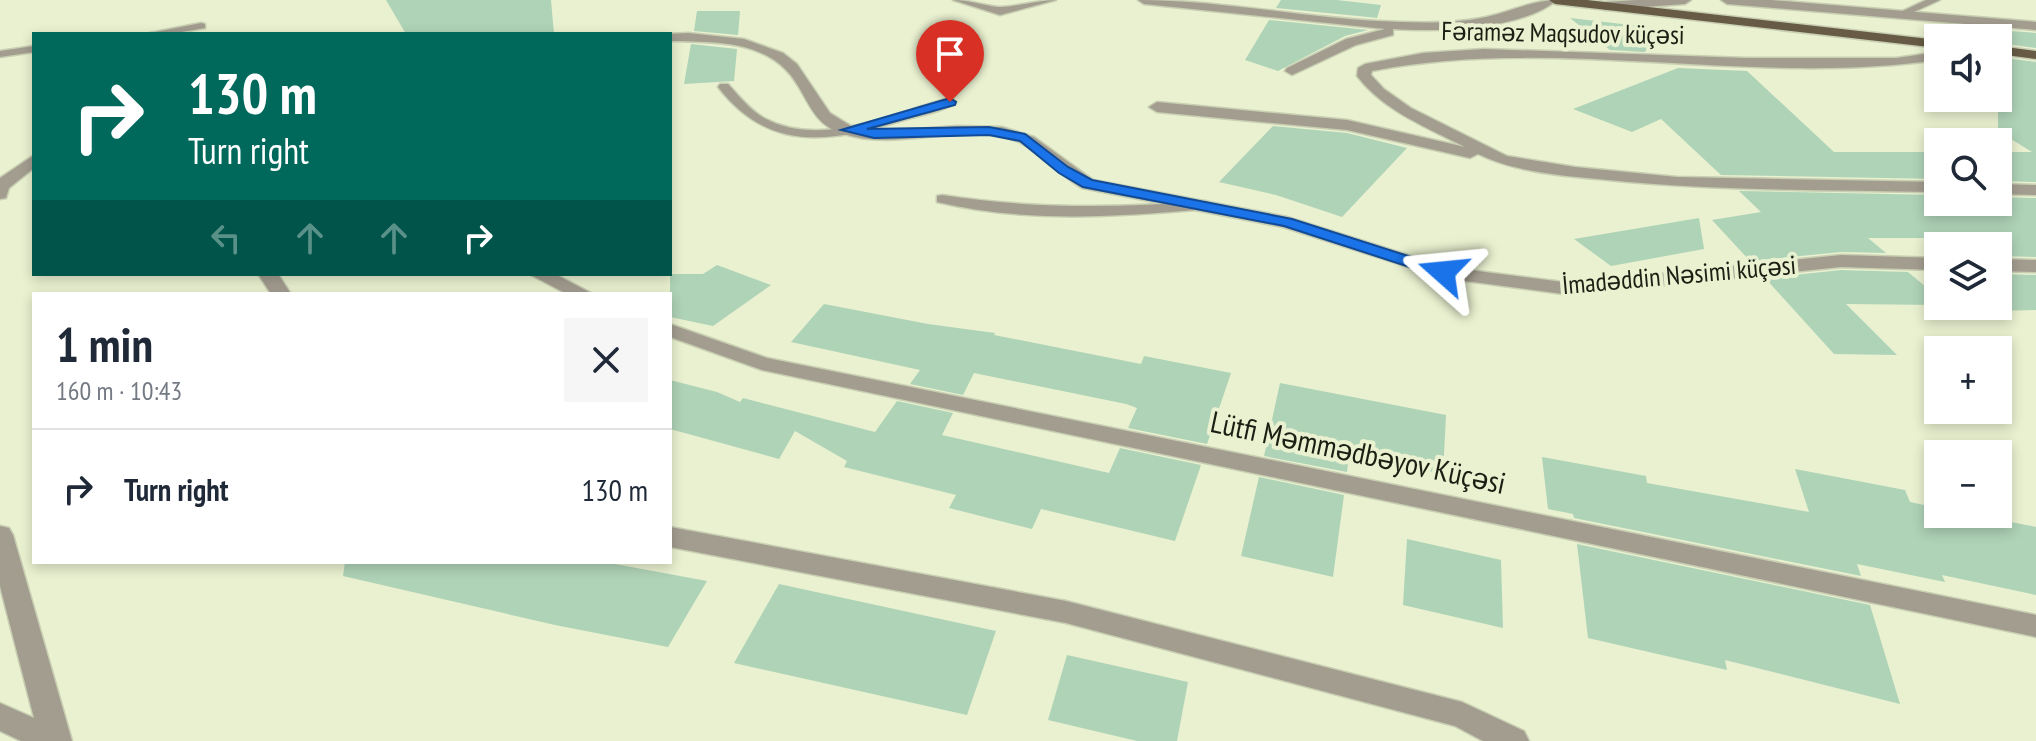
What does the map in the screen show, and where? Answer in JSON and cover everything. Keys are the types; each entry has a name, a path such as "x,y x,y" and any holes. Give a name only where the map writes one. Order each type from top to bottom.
{"main road":[{"path":"1553,0 1924,42"},
{"path":"2012,52 2036,55"}],"street":[{"path":"959,0 1000,11 1050,0"},
{"path":"1144,0 1371,26 1420,26 1509,16 1533,10 1553,0"},
{"path":"1605,6 1685,0"},
{"path":"1727,0 2036,26"},
{"path":"1292,71 1351,42 1420,26"},
{"name":"İmadəddin Nəsimi küçəsi","path":"672,37 754,44 787,64 802,80 813,108 848,130 874,134 989,131 1025,138 1064,170 1088,184 1287,222 1443,272 1571,289 1826,262 1924,264"},
{"name":"Fəraməz Maqsudov küçəsi","path":"1924,58 1896,62 1760,62 1484,53 1423,57 1365,68 1364,76 1406,111 1503,160 1575,172 1677,182 1924,187"},
{"path":"1157,107 1347,125 1503,160"},
{"path":"0,194 1,186 32,162"},
{"path":"2012,189 2036,190"},
{"path":"2012,265 2036,266"},
{"path":"543,276 579,292"},
{"name":"Lütfi Məmmədbəyov Küçəsi","path":"672,331 762,363 2036,626"},
{"path":"0,535 54,741"},
{"path":"672,537 1066,612 1462,715 1513,741"},
{"path":"0,716 54,741"}],"lane":[{"path":"1899,15 1935,0"},
{"path":"163,32 201,26"},
{"path":"0,54 32,49"},
{"path":"724,87 758,121 778,130 820,136 950,102"},
{"path":"942,199 990,208 1070,214 1208,205"}],"building":[{"path":"386,0 551,0 554,32 405,32"},
{"path":"1281,0 1337,0 1381,5 1377,18 1276,8"},
{"path":"697,11 740,11 738,35 694,31"},
{"path":"1570,18 1683,31 1644,52 1610,50"},
{"path":"1269,20 1368,30 1345,36 1278,71 1245,60"},
{"path":"2012,31 2036,33 2036,48 2012,45"},
{"path":"691,44 737,49 734,81 684,84"},
{"path":"2012,59 2036,62 2036,182 2012,181 2012,152 2032,152 2012,140 2012,128 1998,128 1998,112 2012,112"},
{"path":"1678,68 1747,71 1834,152 1924,152 1924,179 1721,175 1661,119 1632,132 1573,109"},
{"path":"1273,126 1347,133 1407,148 1342,217 1276,195 1219,182"},
{"path":"1739,191 1924,195 1924,216 2012,216 2012,197 2036,198 2036,257 2012,256 2012,232 1924,232 1924,238 1868,238 1886,253 1841,252 1750,261 1712,220 1761,212"},
{"path":"1699,218 1704,249 1611,266 1574,239"},
{"path":"717,265 771,285 713,326 672,317 670,276 703,274"},
{"path":"1841,270 1908,272 1924,285 1924,305 1846,304 1897,355 1834,354 1765,278"},
{"path":"2012,274 2036,275 2036,310 2012,311"},
{"path":"824,304 995,333 1141,364 1144,356 1231,373 1207,444 1128,428 1137,408 1126,404 974,373 963,395 910,384 920,370 791,342"},
{"path":"672,381 717,392 740,402 743,398 875,432 897,401 953,413 942,435 1109,473 1120,448 1201,465 1175,541 1041,509 1032,529 949,508 956,495 844,467 847,461 795,431 779,459 672,430"},
{"path":"1280,383 1446,415 1443,474 1349,454 1347,472 1264,456"},
{"path":"1542,457 1646,476 1647,483 1809,512 1795,469 1905,490 1910,502 1924,505 1924,528 2012,528 2012,522 2036,527 2036,595 1942,575 1945,582 1857,564 1861,576 1574,518 1573,514 1548,509"},
{"path":"1259,477 1344,495 1333,577 1241,556"},
{"path":"1407,539 1501,560 1503,628 1403,605"},
{"path":"1577,544 1870,605 1900,704 1725,660 1727,670 1588,638"},
{"path":"345,564 615,564 707,581 668,647 555,625 343,576"},
{"path":"779,584 996,631 967,715 734,663"},
{"path":"1067,655 1188,682 1177,741 1137,741 1048,720"}],"route":[{"path":"950,102 848,130 874,134 989,131 1025,138 1064,170 1088,184 1287,222 1443,272"}]}
